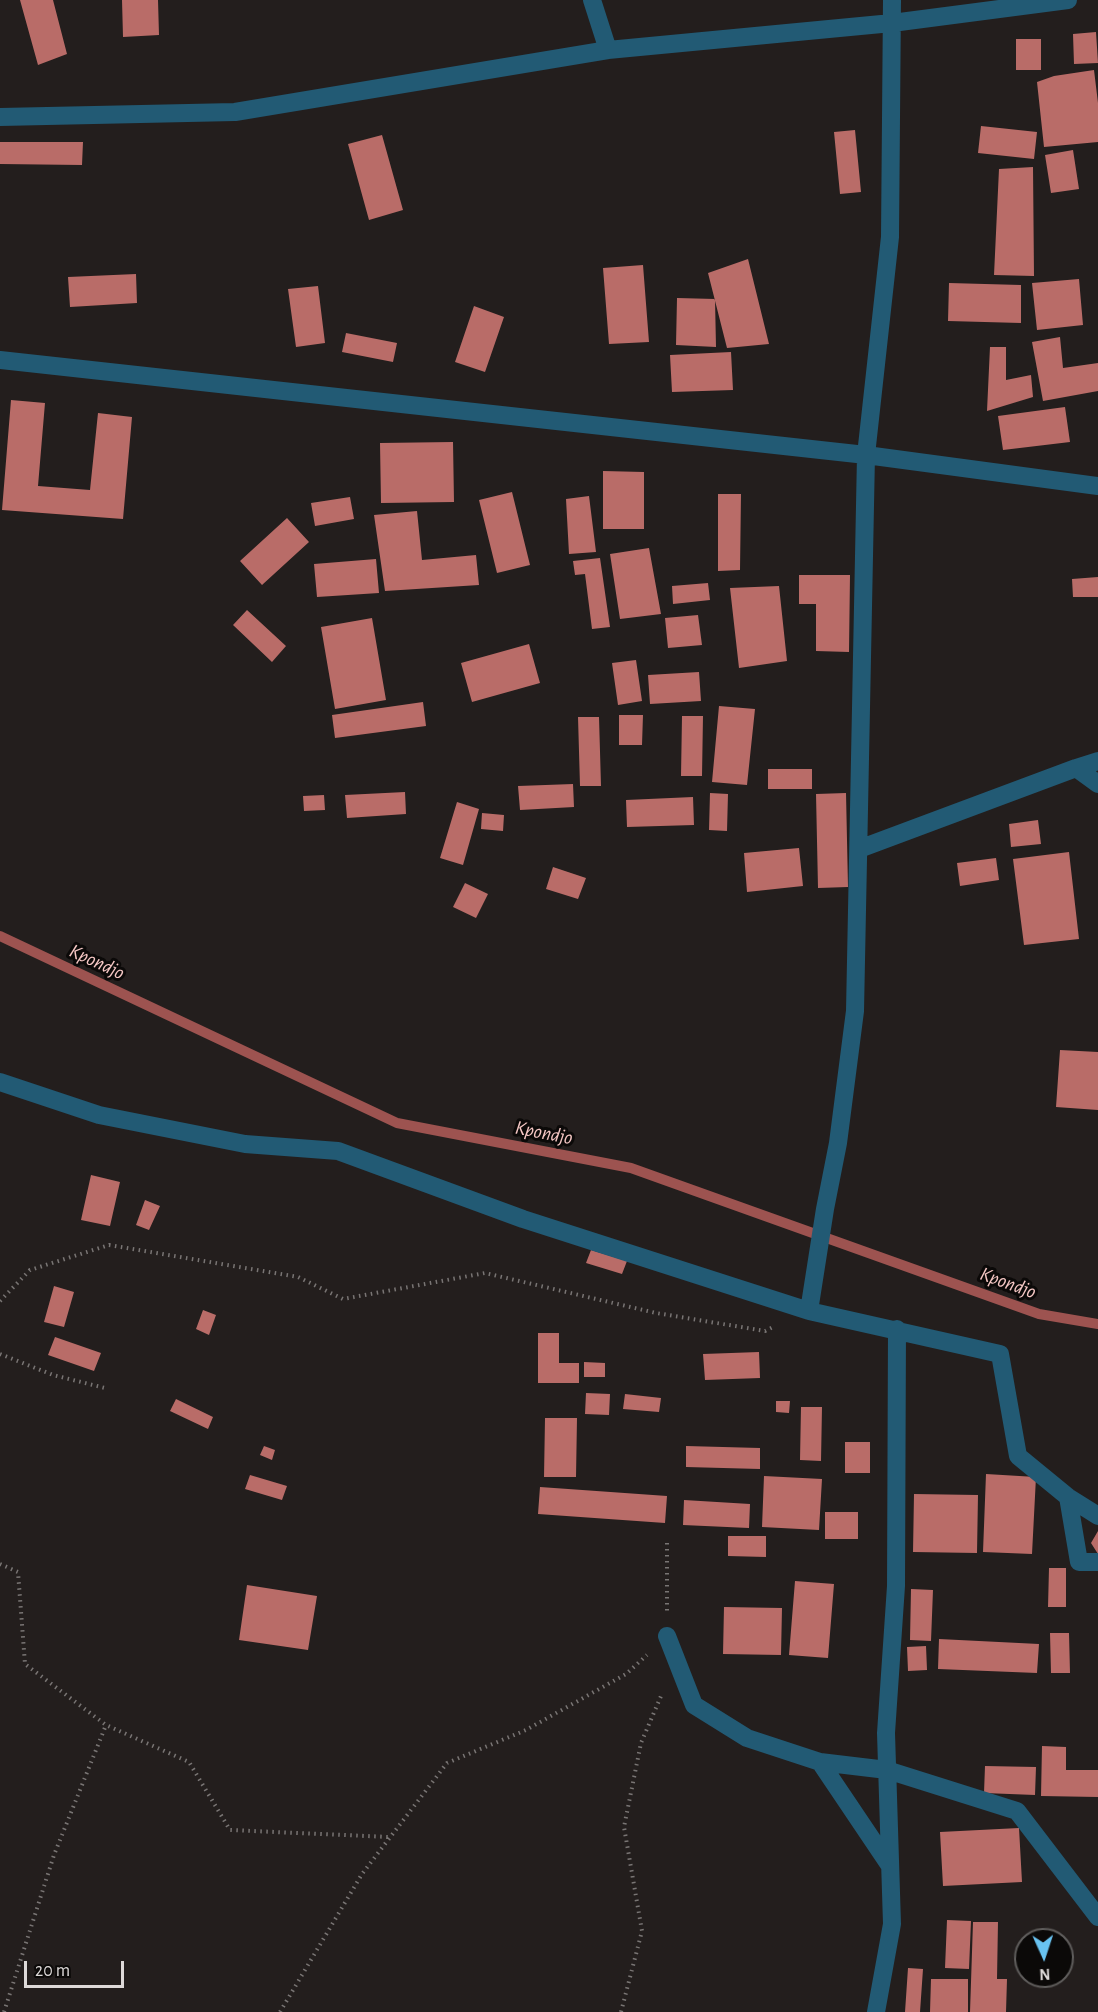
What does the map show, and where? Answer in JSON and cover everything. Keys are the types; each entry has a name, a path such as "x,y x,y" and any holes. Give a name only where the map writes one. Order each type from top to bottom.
{"street":[{"path":"592,0 608,50"},
{"path":"809,1311 838,1143 855,1011 866,455 890,237 892,0"},
{"path":"0,117 235,112 608,50 892,23 1068,0"},
{"path":"0,360 866,455 1098,486"},
{"path":"859,849 1098,761"},
{"path":"1076,768 1098,784"},
{"path":"0,1082 99,1115 245,1144 338,1151 523,1219 809,1311 1000,1354 1018,1456 1068,1497 1098,1516"},
{"path":"876,2012 892,1924 886,1733 896,1586 897,1329"},
{"path":"1068,1497 1079,1562 1098,1562"},
{"path":"667,1636 694,1705 747,1738 820,1762 887,1770 1017,1811 1098,1917"},
{"path":"820,1762 890,1866"}],"path":[{"path":"0,1301 30,1270 109,1245 298,1277 343,1299 485,1273 606,1303 765,1331 809,1311"},
{"path":"0,1354 53,1375 105,1388"},
{"path":"280,2012 362,1874 447,1763 526,1730 626,1674 667,1636 666,1543"},
{"path":"0,1564 18,1572 25,1664 106,1725 189,1762 230,1830 390,1838"},
{"path":"621,2012 642,1930 624,1827 641,1743 676,1660"},
{"path":"4,2012 54,1854 106,1725"}],"building":[{"path":"20,0 53,0 67,54 38,65"},
{"path":"122,0 158,0 159,35 123,37"},
{"path":"1096,32 1098,63 1074,64 1073,34"},
{"path":"1016,39 1041,39 1041,70 1016,70"},
{"path":"1094,70 1098,103 1098,142 1044,147 1037,82 1054,76"},
{"path":"981,126 1037,132 1034,159 978,153"},
{"path":"855,130 861,192 840,194 834,132"},
{"path":"382,135 403,210 369,220 348,144"},
{"path":"0,142 83,142 82,165 0,164"},
{"path":"1073,150 1079,189 1051,193 1045,155"},
{"path":"1033,167 1034,276 994,275 999,169"},
{"path":"748,259 769,344 727,348 708,273"},
{"path":"643,265 649,342 609,344 603,268"},
{"path":"136,274 137,303 70,307 68,277"},
{"path":"1079,279 1083,325 1037,330 1032,283"},
{"path":"949,283 1021,285 1021,323 948,321"},
{"path":"318,286 325,343 296,347 288,289"},
{"path":"677,298 715,299 716,347 676,345"},
{"path":"474,306 504,317 485,372 455,362"},
{"path":"346,333 397,343 393,362 342,352"},
{"path":"1060,337 1063,368 1098,363 1098,391 1043,401 1032,342"},
{"path":"990,347 1006,347 1006,380 1031,375 1033,397 987,411"},
{"path":"731,352 733,390 672,392 670,355"},
{"path":"11,400 45,403 38,486 90,490 98,413 132,417 123,519 2,510"},
{"path":"1065,407 1070,442 1003,450 998,416"},
{"path":"453,442 454,502 381,503 380,443"},
{"path":"603,471 644,472 644,529 603,529"},
{"path":"512,492 530,565 497,573 479,500"},
{"path":"718,494 741,494 740,570 718,571"},
{"path":"589,496 596,552 569,554 566,499"},
{"path":"350,497 354,519 315,526 311,503"},
{"path":"417,511 422,560 476,555 479,585 385,591 374,515"},
{"path":"287,518 309,542 262,585 240,561"},
{"path":"649,548 661,614 620,619 610,554"},
{"path":"600,558 610,627 592,629 585,574 575,575 573,561"},
{"path":"376,559 379,593 317,597 314,564"},
{"path":"799,575 850,575 849,652 816,651 816,604 799,604"},
{"path":"1098,577 1098,597 1073,597 1072,579"},
{"path":"708,583 710,600 673,604 672,586"},
{"path":"779,586 787,661 739,668 730,588"},
{"path":"247,610 286,646 272,662 233,625"},
{"path":"698,615 702,645 668,648 665,618"},
{"path":"372,618 386,700 335,709 321,627"},
{"path":"529,644 540,683 472,702 461,663"},
{"path":"636,660 642,701 618,705 612,663"},
{"path":"699,672 701,701 650,704 648,675"},
{"path":"423,702 426,726 335,738 332,715"},
{"path":"719,706 755,709 747,785 712,782"},
{"path":"619,715 643,715 642,745 619,745"},
{"path":"682,716 703,716 702,776 681,776"},
{"path":"578,717 599,717 601,786 580,786"},
{"path":"768,769 812,769 812,789 768,789"},
{"path":"573,784 574,807 520,810 518,786"},
{"path":"405,792 406,814 347,818 345,795"},
{"path":"710,793 728,794 727,831 709,830"},
{"path":"846,793 848,887 818,888 816,794"},
{"path":"324,795 325,810 304,811 303,796"},
{"path":"693,797 694,825 627,827 626,800"},
{"path":"457,802 479,809 463,865 440,858"},
{"path":"482,813 504,815 503,831 481,829"},
{"path":"1038,820 1041,844 1011,847 1009,824"},
{"path":"799,848 803,886 747,892 744,853"},
{"path":"1069,852 1079,939 1024,945 1013,859"},
{"path":"996,858 999,880 960,886 957,863"},
{"path":"553,867 586,878 578,899 546,889"},
{"path":"465,883 488,894 476,918 453,907"},
{"path":"1060,1050 1098,1052 1098,1110 1056,1107"},
{"path":"91,1175 120,1182 110,1226 81,1220"},
{"path":"145,1200 160,1206 149,1230 136,1225"},
{"path":"591,1250 627,1261 622,1274 586,1263"},
{"path":"54,1286 74,1292 64,1327 44,1322"},
{"path":"203,1310 216,1315 209,1335 196,1329"},
{"path":"538,1333 559,1333 559,1363 579,1363 579,1383 538,1383"},
{"path":"55,1337 101,1353 94,1371 48,1355"},
{"path":"759,1352 760,1378 705,1380 703,1354"},
{"path":"584,1362 605,1363 605,1377 584,1377"},
{"path":"586,1393 610,1394 609,1415 585,1414"},
{"path":"625,1394 661,1398 659,1412 623,1409"},
{"path":"176,1399 213,1417 208,1429 170,1411"},
{"path":"776,1401 790,1401 789,1413 776,1412"},
{"path":"801,1407 822,1407 821,1461 800,1460"},
{"path":"545,1418 577,1418 576,1477 544,1477"},
{"path":"845,1442 870,1442 870,1473 845,1473"},
{"path":"264,1446 275,1450 272,1460 260,1455"},
{"path":"686,1446 760,1448 760,1469 686,1467"},
{"path":"986,1474 1036,1477 1032,1554 983,1552"},
{"path":"250,1475 287,1486 282,1500 245,1489"},
{"path":"764,1476 822,1479 819,1530 762,1527"},
{"path":"540,1487 667,1496 665,1523 538,1514"},
{"path":"914,1494 978,1495 977,1553 913,1552"},
{"path":"684,1500 750,1504 749,1528 683,1525"},
{"path":"825,1512 858,1512 858,1539 825,1539"},
{"path":"1098,1531 1098,1554 1091,1543"},
{"path":"728,1536 766,1536 766,1557 728,1556"},
{"path":"1049,1568 1066,1568 1066,1607 1048,1607"},
{"path":"795,1581 834,1584 828,1658 789,1655"},
{"path":"247,1585 317,1596 308,1650 239,1640"},
{"path":"911,1589 933,1590 931,1641 910,1640"},
{"path":"724,1607 782,1608 781,1655 723,1654"},
{"path":"1050,1633 1069,1633 1070,1673 1051,1673"},
{"path":"939,1639 1039,1644 1037,1673 938,1669"},
{"path":"926,1646 927,1670 908,1671 907,1647"},
{"path":"1042,1746 1066,1747 1066,1770 1098,1770 1098,1797 1041,1796"},
{"path":"985,1766 1036,1767 1035,1795 984,1793"},
{"path":"1019,1828 1022,1882 943,1886 940,1832"},
{"path":"947,1920 971,1921 969,1969 945,1968"},
{"path":"973,1922 998,1922 997,1979 1007,1979 1006,2012 970,2012"},
{"path":"908,1968 923,1969 920,2012 905,2012"},
{"path":"931,1979 968,1979 968,2012 930,2012"}],"waterway":[{"name":"Kpondjo","path":"0,936 397,1123 631,1168 1039,1314 1098,1324"}]}
